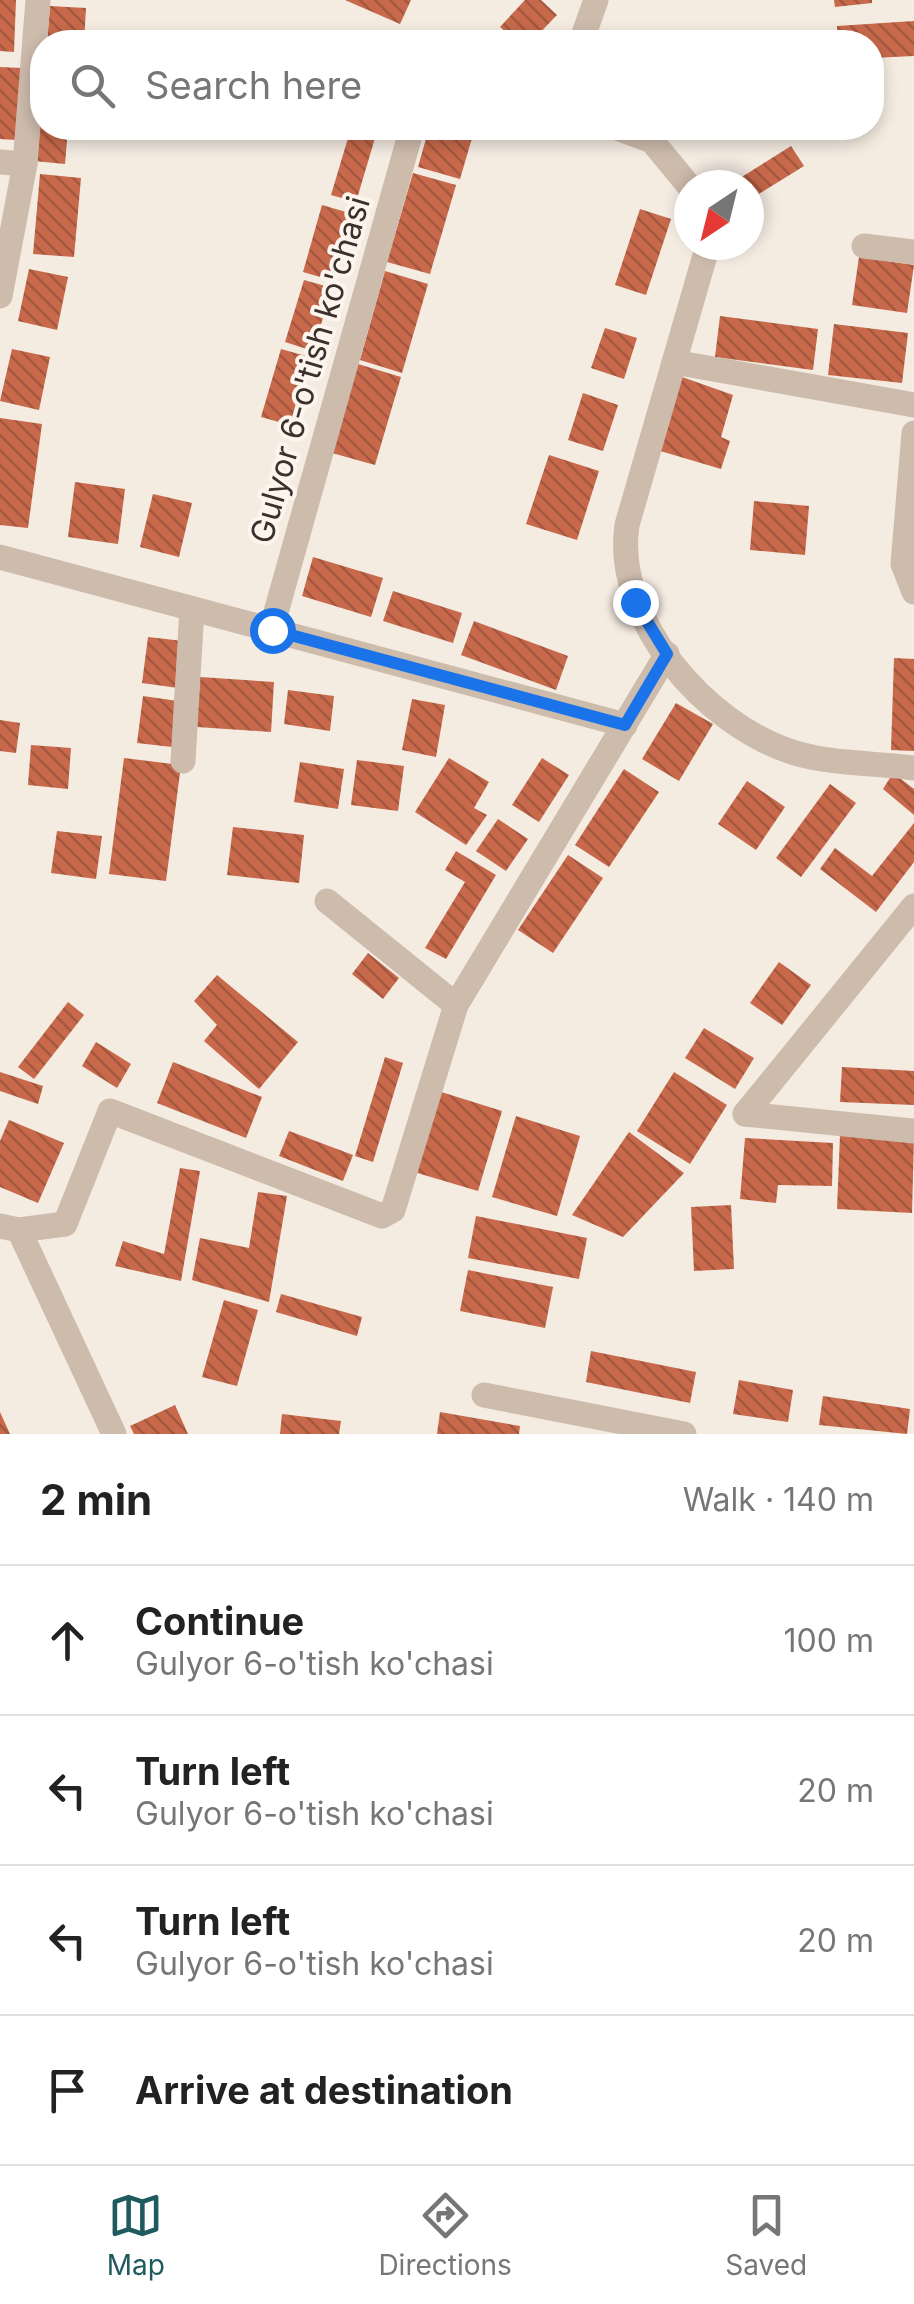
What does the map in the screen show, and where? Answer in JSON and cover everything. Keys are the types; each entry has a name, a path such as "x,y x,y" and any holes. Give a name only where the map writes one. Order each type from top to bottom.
{"street":[{"path":"33,30 38,0"},
{"path":"585,30 596,0"},
{"path":"0,296 13,163 30,52"},
{"name":"Gulyor 6-o'tish ko'chasi","path":"272,630 409,140"},
{"path":"649,140 676,170"},
{"path":"864,246 914,252"},
{"path":"704,260 624,547 635,602 667,654 714,708 749,732 794,753 914,768"},
{"path":"674,362 914,405"},
{"path":"914,434 903,564 914,592"},
{"path":"0,557 625,725"},
{"path":"183,761 192,609"},
{"path":"114,1434 10,1228 65,1224 110,1111 382,1216 393,1210 456,1005 667,654"},
{"path":"327,901 456,1005"},
{"path":"914,906 745,1114 914,1131"},
{"path":"484,1395 684,1434"}],"building":[{"path":"0,0 16,0 14,52 0,51"},
{"path":"345,0 411,0 400,24"},
{"path":"525,0 541,0 557,15 543,30 500,27"},
{"path":"834,0 872,0 872,3 835,7"},
{"path":"50,6 86,8 85,30 48,30"},
{"path":"914,21 914,56 884,57 884,30 837,30 837,26"},
{"path":"0,67 22,68 16,140 0,139"},
{"path":"37,140 67,140 65,164 34,161"},
{"path":"347,140 374,140 356,202 331,195"},
{"path":"426,140 471,140 460,179 418,167"},
{"path":"791,146 804,166 764,191 764,170 753,170"},
{"path":"413,173 456,185 430,274 387,262"},
{"path":"40,174 81,178 74,257 33,254"},
{"path":"322,205 353,214 334,281 303,272"},
{"path":"640,209 671,219 646,295 615,285"},
{"path":"859,257 914,265 907,313 852,305"},
{"path":"29,269 68,277 57,330 18,321"},
{"path":"385,271 428,284 402,373 360,360"},
{"path":"304,280 332,288 313,351 285,342"},
{"path":"720,316 818,329 813,370 715,357"},
{"path":"834,324 908,333 902,383 828,375"},
{"path":"605,328 637,338 624,379 591,368"},
{"path":"12,349 50,357 39,410 0,401"},
{"path":"281,349 313,358 293,426 261,417"},
{"path":"358,364 401,377 375,465 332,453"},
{"path":"682,377 733,395 721,437 730,441 721,469 657,450"},
{"path":"583,393 618,405 603,451 568,440"},
{"path":"0,418 42,424 28,528 0,525"},
{"path":"549,455 599,471 577,540 526,524"},
{"path":"75,482 125,489 118,544 68,537"},
{"path":"153,494 192,503 179,557 140,547"},
{"path":"754,501 809,506 805,555 750,550"},
{"path":"313,557 383,578 371,617 302,596"},
{"path":"393,591 462,613 453,643 383,621"},
{"path":"474,621 568,656 556,690 461,655"},
{"path":"148,637 183,641 178,688 142,683"},
{"path":"894,658 914,659 914,751 891,750"},
{"path":"200,677 274,682 271,732 197,727"},
{"path":"288,690 334,696 330,731 284,724"},
{"path":"143,696 178,701 172,747 137,743"},
{"path":"412,699 445,705 436,757 402,750"},
{"path":"676,703 713,724 679,781 642,759"},
{"path":"0,720 20,723 16,753 0,751"},
{"path":"31,745 71,748 68,789 28,785"},
{"path":"124,758 181,765 166,881 109,874"},
{"path":"449,758 489,782 474,808 487,815 466,845 415,812"},
{"path":"542,758 569,775 539,822 512,805"},
{"path":"357,760 404,766 398,811 351,805"},
{"path":"300,762 344,769 338,809 294,802"},
{"path":"624,769 659,792 609,867 575,845"},
{"path":"893,773 914,789 914,815 883,789"},
{"path":"747,781 785,807 756,850 718,824"},
{"path":"830,784 856,803 801,877 776,858"},
{"path":"498,819 528,839 506,871 476,851"},
{"path":"914,823 914,862 876,912 820,869 835,848 872,876"},
{"path":"233,827 304,835 299,883 227,875"},
{"path":"57,831 102,836 96,879 51,873"},
{"path":"456,851 496,875 446,959 425,948 465,882 445,870"},
{"path":"568,855 603,878 553,953 518,930"},
{"path":"368,953 399,978 383,999 352,974"},
{"path":"779,962 811,985 782,1025 750,1003"},
{"path":"217,975 298,1042 259,1089 204,1041 217,1025 194,1001"},
{"path":"68,1002 84,1015 34,1079 18,1067"},
{"path":"704,1028 754,1058 735,1089 685,1058"},
{"path":"96,1042 131,1064 117,1088 82,1066"},
{"path":"385,1057 403,1063 373,1162 355,1156"},
{"path":"173,1062 262,1097 246,1138 157,1103"},
{"path":"842,1067 914,1071 914,1105 840,1102"},
{"path":"0,1072 43,1086 38,1104 0,1091"},
{"path":"674,1072 727,1105 690,1164 637,1131"},
{"path":"438,1091 502,1111 478,1191 414,1172"},
{"path":"516,1116 580,1136 557,1216 492,1197"},
{"path":"9,1120 64,1143 38,1203 0,1187 0,1141"},
{"path":"289,1131 353,1155 343,1181 279,1156"},
{"path":"629,1132 684,1173 623,1237 572,1215"},
{"path":"840,1135 914,1138 912,1213 837,1209"},
{"path":"745,1138 833,1143 832,1186 778,1185 776,1203 740,1199"},
{"path":"180,1168 200,1171 181,1281 115,1266 123,1241 164,1254"},
{"path":"258,1192 287,1196 269,1302 192,1280 200,1238 249,1248"},
{"path":"731,1205 734,1269 694,1271 691,1207"},
{"path":"476,1216 587,1238 579,1279 468,1258"},
{"path":"468,1270 553,1287 545,1328 460,1311"},
{"path":"281,1294 362,1317 357,1336 276,1312"},
{"path":"224,1300 258,1310 237,1386 202,1377"},
{"path":"591,1351 696,1372 690,1403 586,1382"},
{"path":"739,1380 793,1390 788,1422 733,1414"},
{"path":"823,1396 910,1409 907,1434 819,1425"},
{"path":"175,1405 188,1434 134,1434 130,1426"},
{"path":"0,1412 10,1434 0,1434"},
{"path":"440,1412 520,1426 519,1434 437,1434"},
{"path":"282,1414 341,1421 339,1434 280,1434"}],"route":[{"path":"272,630 625,725 667,654 635,602"}]}
